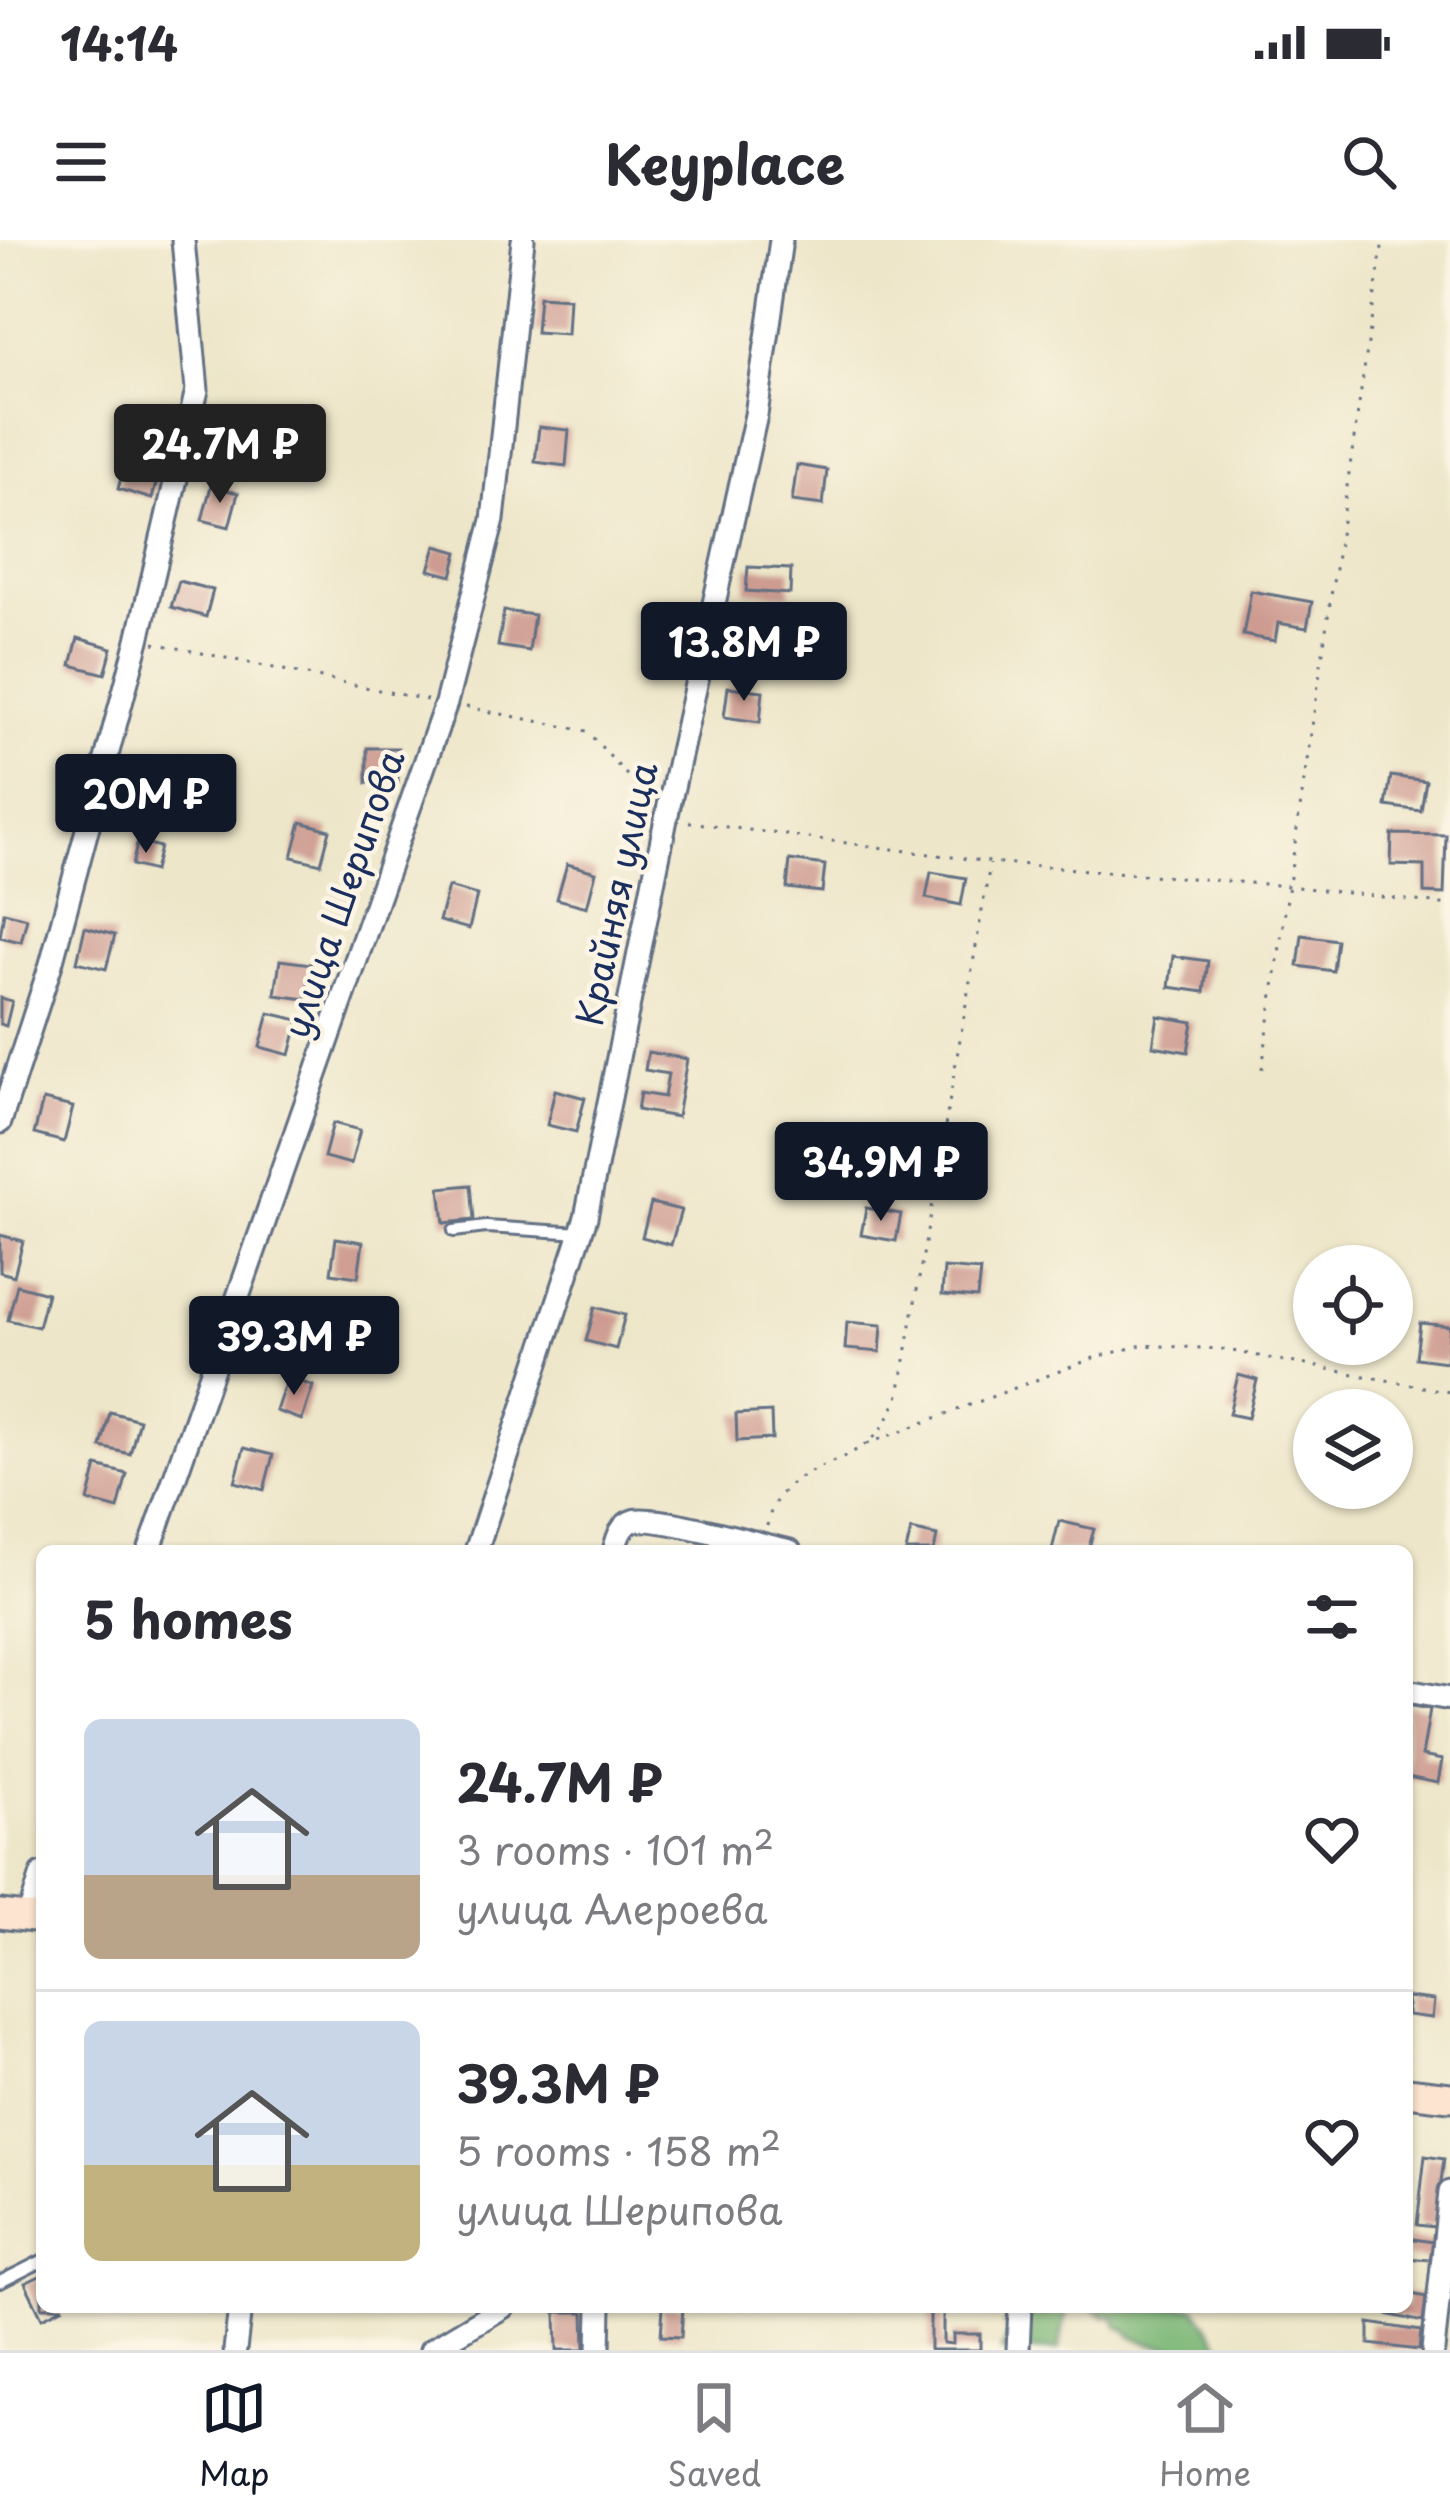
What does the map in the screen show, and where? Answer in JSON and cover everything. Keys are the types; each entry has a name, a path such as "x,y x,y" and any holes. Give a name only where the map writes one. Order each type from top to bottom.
{"street":[{"path":"0,1122 51,964 138,640 197,390 182,240"},
{"name":"улица Шерипова","path":"151,1545 446,704 494,520 523,240"},
{"name":"Крайняя улица","path":"478,1545 580,1233 666,818 757,415 781,240"},
{"path":"616,1545 621,1528 634,1520 765,1545"},
{"path":"1413,1692 1450,1699"},
{"path":"23,1917 36,1888"},
{"path":"1413,2093 1450,2097"},
{"path":"1433,2350 1450,2192"},
{"path":"235,2350 239,2313"},
{"path":"431,2350 493,2313"},
{"path":"599,2350 600,2313"},
{"path":"1018,2350 1020,2313"}],"lane":[{"path":"454,1232 486,1227 580,1233"},
{"path":"0,2282 36,2264"}],"path":[{"path":"1262,1069 1382,240"},
{"path":"138,640 587,731 666,818 990,862 1288,886 1450,905"},
{"path":"866,1444 885,1424 899,1395 990,862"},
{"path":"765,1545 767,1519 779,1495 798,1476 866,1444 1094,1358 1142,1345 1221,1349 1450,1392"}],"green space":[{"path":"1012,2313 1068,2313 1059,2350 1002,2350 1010,2333 1004,2324"},
{"path":"1100,2313 1199,2313 1225,2350 1144,2341 1119,2328 1114,2317"}],"building":[{"path":"539,296 569,298 567,334 536,332"},
{"path":"132,412 167,421 159,448 125,438"},
{"path":"539,427 569,430 566,466 535,462"},
{"path":"125,463 159,472 152,499 118,489"},
{"path":"797,465 827,470 823,505 792,501"},
{"path":"211,486 238,493 229,527 202,520"},
{"path":"436,546 458,552 452,576 429,570"},
{"path":"748,567 791,569 790,594 746,591"},
{"path":"179,581 213,590 206,617 171,607"},
{"path":"1251,591 1312,602 1307,628 1278,623 1275,641 1243,635"},
{"path":"504,611 534,615 529,651 498,646"},
{"path":"78,638 112,648 105,674 71,665"},
{"path":"728,687 763,691 760,722 724,717"},
{"path":"367,748 398,748 398,783 367,783"},
{"path":"1391,776 1426,781 1421,811 1386,806"},
{"path":"139,785 162,791 155,816 133,810"},
{"path":"301,822 330,830 321,864 292,857"},
{"path":"1392,834 1446,835 1444,894 1424,893 1424,866 1391,865"},
{"path":"138,841 160,847 154,871 132,865"},
{"path":"790,860 825,865 822,892 787,888"},
{"path":"567,864 596,872 587,907 557,899"},
{"path":"931,872 966,878 961,905 926,898"},
{"path":"448,887 477,895 469,929 439,921"},
{"path":"4,912 27,918 21,942 0,937"},
{"path":"85,927 115,935 106,969 77,962"},
{"path":"1302,935 1337,940 1333,971 1298,966"},
{"path":"1173,956 1208,961 1204,992 1169,987"},
{"path":"280,960 311,964 306,999 275,995"},
{"path":"0,998 12,1001 6,1026 0,1024"},
{"path":"269,1013 299,1020 290,1055 260,1047"},
{"path":"1158,1016 1193,1022 1188,1052 1153,1046"},
{"path":"648,1052 687,1059 677,1117 637,1110 640,1093 664,1097 668,1074 645,1070"},
{"path":"555,1090 585,1098 576,1132 547,1125"},
{"path":"43,1100 73,1107 64,1142 34,1134"},
{"path":"333,1123 360,1130 351,1164 324,1157"},
{"path":"471,1185 474,1220 444,1223 440,1188"},
{"path":"651,1203 681,1210 671,1245 642,1237"},
{"path":"866,1208 901,1214 896,1241 861,1235"},
{"path":"0,1235 23,1241 14,1276 0,1272"},
{"path":"336,1238 363,1242 358,1277 331,1273"},
{"path":"944,1268 980,1271 977,1298 942,1295"},
{"path":"17,1285 47,1293 38,1327 8,1320"},
{"path":"595,1307 625,1315 616,1349 586,1341"},
{"path":"847,1322 882,1325 880,1352 845,1349"},
{"path":"1420,1323 1450,1326 1446,1362 1416,1358"},
{"path":"1238,1375 1257,1380 1248,1418 1229,1414"},
{"path":"287,1377 313,1386 302,1420 276,1411"},
{"path":"110,1412 139,1420 130,1454 101,1447"},
{"path":"771,1412 772,1439 737,1441 736,1414"},
{"path":"244,1448 273,1455 264,1490 235,1482"},
{"path":"97,1466 127,1474 118,1509 88,1501"},
{"path":"1059,1521 1094,1529 1090,1545 1053,1545"},
{"path":"911,1530 937,1536 935,1545 907,1545"},
{"path":"1413,1706 1430,1709 1422,1756 1442,1760 1438,1783 1413,1778"},
{"path":"1413,1998 1434,2000 1432,2018 1413,2016"},
{"path":"1425,2156 1444,2159 1435,2227 1417,2225"},
{"path":"1413,2239 1433,2242 1430,2260 1413,2259"},
{"path":"36,2278 36,2306 25,2283"},
{"path":"1413,2294 1426,2297 1423,2322 1386,2314 1413,2313"},
{"path":"556,2313 584,2313 585,2350 557,2350"},
{"path":"663,2313 683,2313 681,2337 661,2336"},
{"path":"930,2313 943,2313 943,2343 953,2344 953,2334 980,2334 980,2350 930,2350"},
{"path":"1369,2323 1421,2331 1419,2350 1369,2344"}]}
